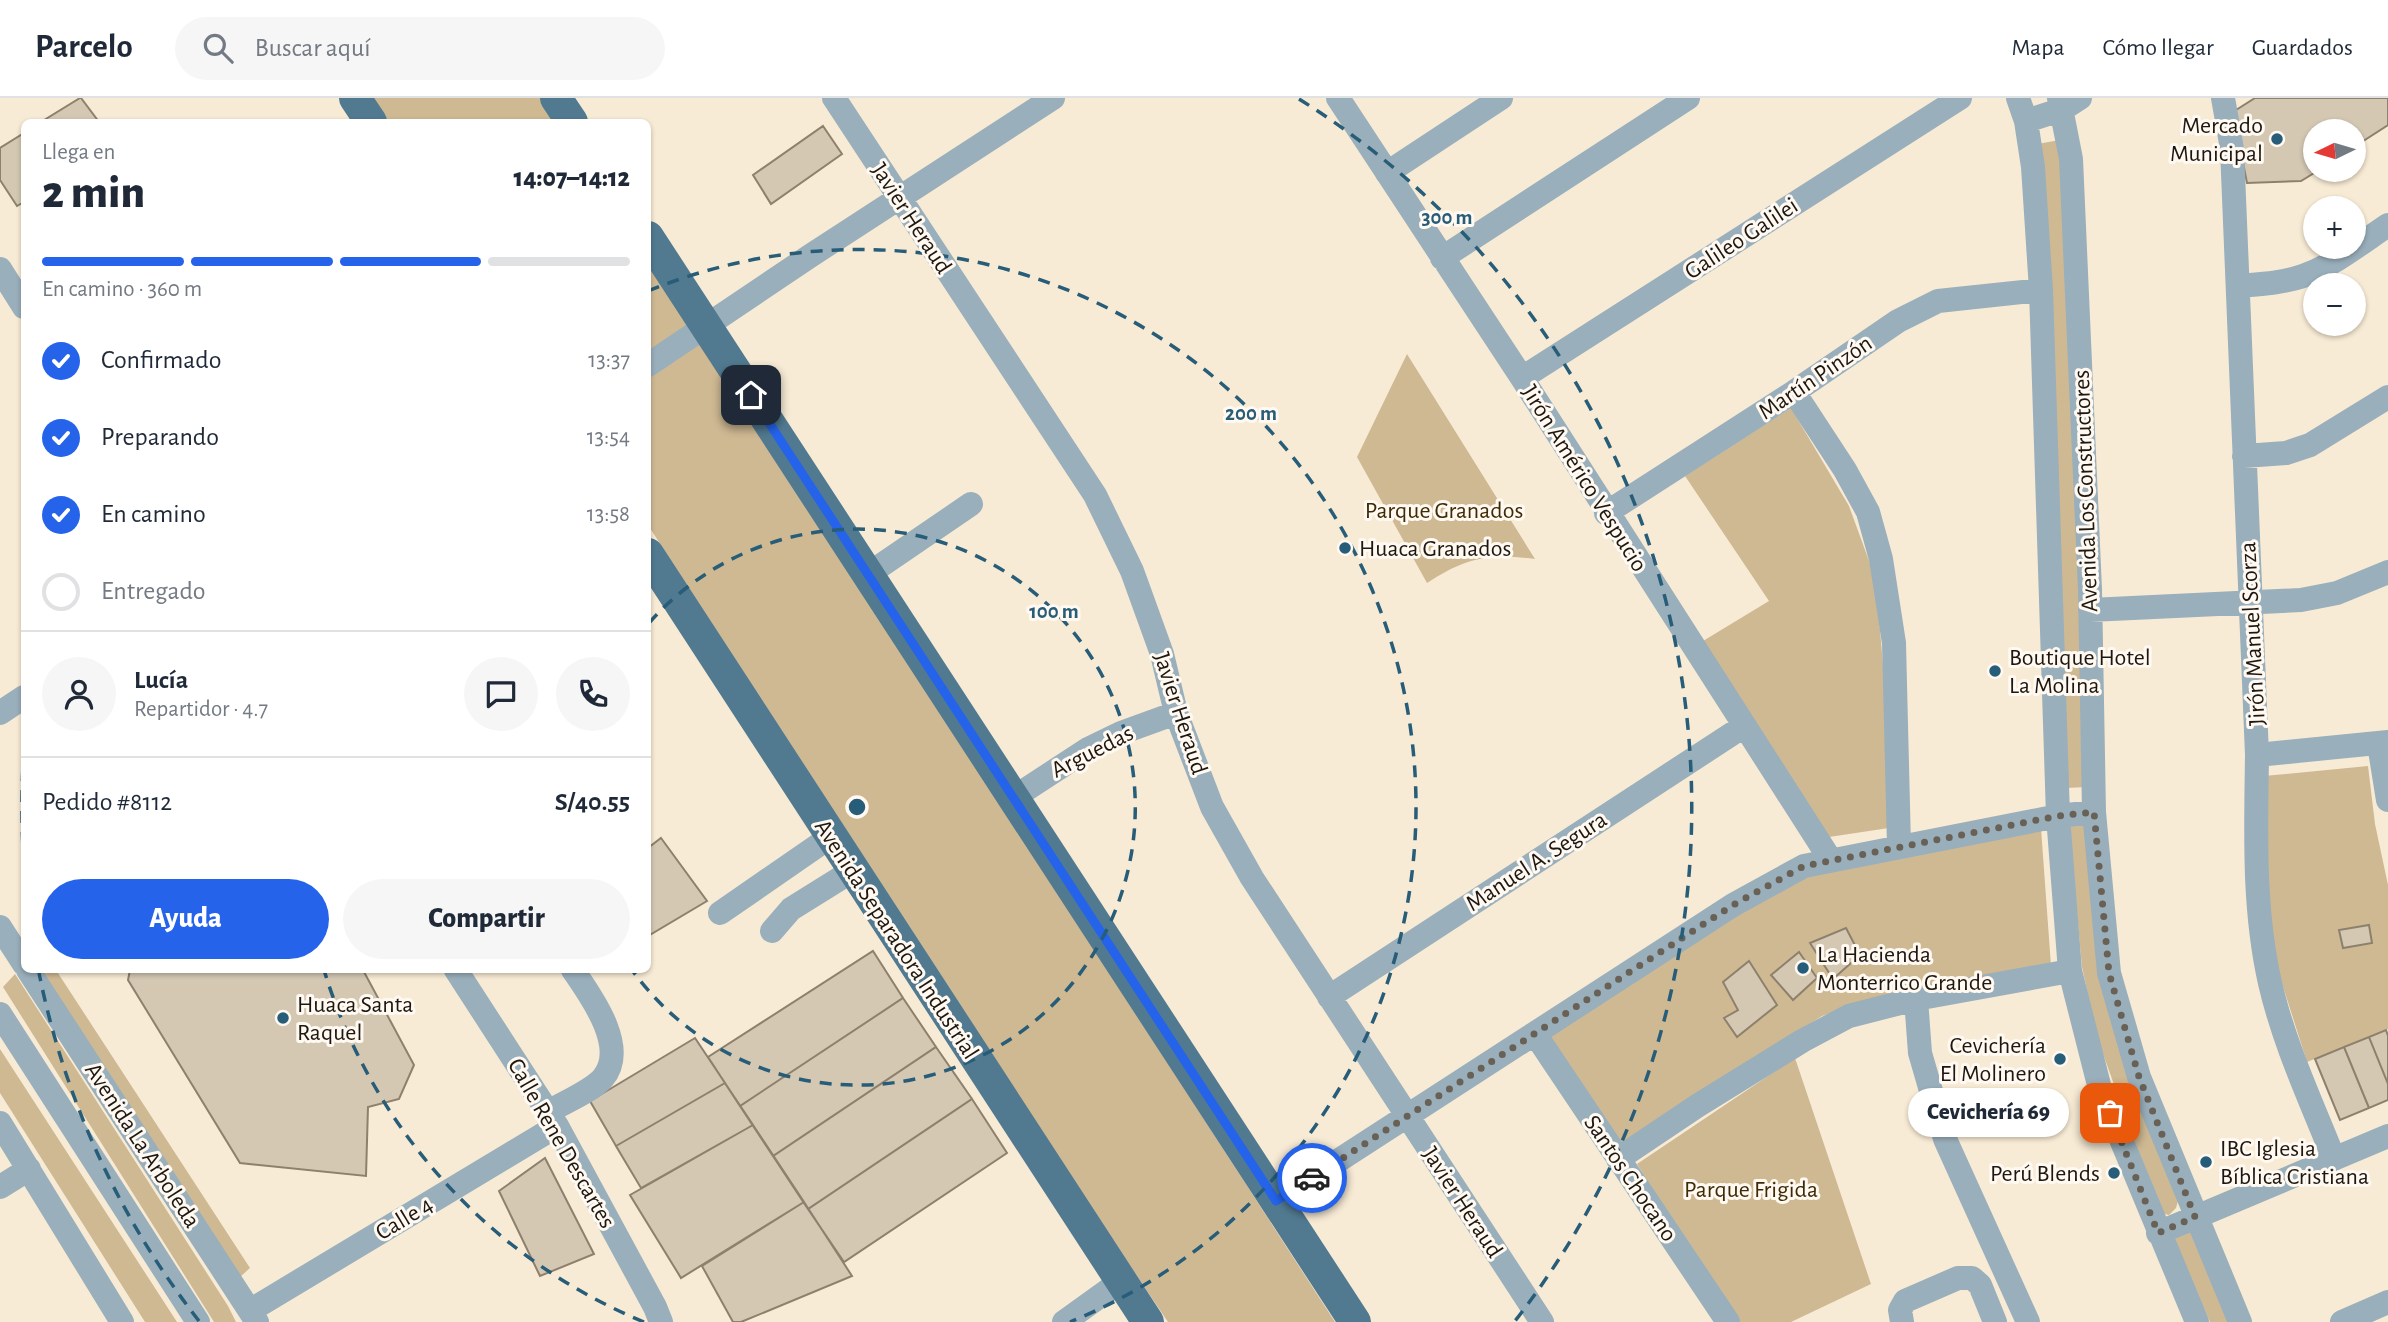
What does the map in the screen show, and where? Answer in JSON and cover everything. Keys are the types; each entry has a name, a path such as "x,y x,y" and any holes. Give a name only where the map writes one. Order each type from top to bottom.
{"main road":[{"path":"355,98 369,119"},
{"path":"556,98 570,119"},
{"path":"651,242 1355,1322"},
{"name":"Avenida Separadora Industrial","path":"651,559 1148,1322"}],"street":[{"name":"Javier Heraud","path":"834,98 1095,495 1132,571 1162,654 1176,713 1212,807 1252,878 1542,1322"},
{"path":"651,363 1053,98"},
{"name":"Jirón Américo Vespucio","path":"1338,98 1522,378 1830,859"},
{"path":"1387,173 1501,98"},
{"path":"1442,258 1688,98"},
{"name":"Galileo Galilei","path":"1522,378 1960,98"},
{"name":"Jirón Manuel Scorza","path":"2223,98 2232,149 2257,755 2255,850 2261,926 2270,983 2283,1029 2334,1159"},
{"path":"2022,109 2067,102"},
{"name":"Avenida Los Constructores","path":"2067,102 2090,610 2094,812 2109,973 2139,1077 2240,1322"},
{"name":"Avenida Los Constructores","path":"2022,109 2033,167 2041,290 2058,816 2070,971 2100,1089 2197,1322"},
{"path":"2238,286 2275,283 2309,273 2346,253 2388,225"},
{"path":"0,270 21,302"},
{"name":"Martín Pinzón","path":"1606,513 1794,392 1898,321 1938,301 2041,290"},
{"path":"1794,392 1845,470 1868,512 1881,559 1894,643 1899,846"},
{"path":"2244,456 2286,453 2310,445 2388,397"},
{"path":"867,575 971,505"},
{"path":"2090,610 2250,604 2316,598 2355,587 2388,572"},
{"path":"0,713 21,699"},
{"name":"Arguedas","path":"1013,798 1088,749 1121,733 1176,713"},
{"name":"Manuel A. Segura","path":"1329,997 1744,726"},
{"path":"2257,755 2383,743 2388,800"},
{"path":"1276,1201 1733,905 1804,866 2058,816 2094,812"},
{"path":"720,913 830,837"},
{"path":"772,931 791,909 852,870"},
{"path":"1618,1159 1802,1041 1849,1016 1916,999 2070,971"},
{"name":"Avenida La Arboleda","path":"30,973 254,1316"},
{"name":"Calle Rene Descartes","path":"458,973 552,1119 661,1322"},
{"name":"Calle 4","path":"254,1316 552,1119 602,1080 610,1068 609,1035 602,1014 575,973"},
{"path":"1916,999 1920,1053 1945,1139 2028,1322"},
{"name":"Avenida La Arboleda","path":"0,1014 198,1322"},
{"name":"Santos Chocano","path":"1535,1034 1728,1322"},
{"path":"0,1123 122,1322"},
{"path":"2158,1233 2388,1136"},
{"path":"0,1188 29,1169"},
{"path":"1902,1322 1900,1310 1905,1301 1958,1278 1972,1278 1980,1285 1995,1322"},
{"path":"1064,1322 1121,1281"},
{"path":"2342,1322 2388,1302"}],"green space":[{"path":"369,98 543,98 557,119 383,119"},
{"path":"2060,140 2087,787 2066,788 2037,144"},
{"path":"651,264 1335,1322 1168,1322 998,1070 651,530"},
{"name":"Parque Granados","path":"1407,354 1535,559 1478,559 1453,568 1427,583 1357,457"},
{"path":"1791,408 1849,506 1872,569 1884,677 1889,828 1829,837 1703,641 1769,601 1685,476"},
{"path":"2368,766 2375,824 2388,885 2388,1029 2307,1062 2280,977 2269,921 2264,776"},
{"path":"2085,823 2101,959 2178,1201 2176,1208 2169,1215 2160,1213 2097,1037 2082,967 2069,826"},
{"path":"2041,828 2051,966 1855,1005 1822,1016 1619,1146 1546,1038 1735,914 1814,872"},
{"path":"58,973 250,1268 240,1277 42,975"},
{"path":"15,974 236,1322 214,1322 3,987"},
{"path":"0,1049 177,1322 145,1322 0,1093"},
{"name":"Parque Frigida","path":"1795,1058 1871,1284 1791,1322 1734,1322 1637,1164"},
{"path":"2189,1228 2231,1322 2210,1322 2171,1234"}],"building":[{"path":"80,98 97,119 46,119"},
{"name":"Mercado Municipal","path":"2255,98 2388,98 2388,125 2366,139 2366,119 2303,119 2301,181 2247,183 2233,112"},
{"path":"823,126 842,154 771,204 753,175"},
{"path":"21,135 21,204 17,206 0,180 0,148"},
{"path":"661,838 707,901 651,934 651,846"},
{"path":"2369,925 2372,943 2343,948 2339,930"},
{"path":"1846,928 1860,955 1833,979 1810,943"},
{"path":"873,951 903,998 740,1106 708,1057"},
{"path":"1799,952 1817,978 1793,1000 1771,975"},
{"path":"1749,961 1777,1005 1737,1037 1724,1018 1738,1010 1723,982"},
{"path":"129,973 365,973 414,1065 399,1099 368,1107 366,1176 240,1163 128,980"},
{"path":"903,998 936,1047 773,1156 740,1106"},
{"path":"2386,1030 2388,1036 2388,1084 2369,1037"},
{"path":"2369,1037 2388,1084 2388,1100 2369,1108 2344,1047"},
{"path":"695,1038 725,1083 616,1146 590,1101"},
{"path":"936,1047 972,1099 808,1209 773,1156"},
{"path":"2344,1047 2369,1108 2340,1120 2315,1059"},
{"path":"725,1083 753,1125 641,1188 616,1146"},
{"path":"972,1099 1007,1153 844,1262 808,1209"},
{"path":"753,1125 804,1202 681,1278 630,1195"},
{"path":"545,1158 594,1254 540,1276 499,1191"},
{"path":"804,1202 852,1276 741,1322 733,1322 702,1266"}],"way so far":[{"path":"1312,1178 1733,905 1804,866 2058,816 2094,812 2109,973 2139,1077 2195,1217 2158,1233 2110,1113"}],"place":[{"name":"Mercado Municipal","path":"2277,139"},
{"name":"Huaca Granados","path":"1345,548"},
{"name":"Boutique Hotel La Molina","path":"1995,671"},
{"name":"La Hacienda Monterrico Grande","path":"1803,968"},
{"name":"Huaca Santa Raquel","path":"283,1018"},
{"name":"Cevichería El Molinero","path":"2060,1059"},
{"name":"Cevichería 69","path":"2110,1113"},
{"name":"IBC Iglesia Bíblica Cristiana","path":"2206,1162"},
{"name":"Perú Blends","path":"2114,1173"}],"route":[{"path":"751,395 839,534 1276,1201 1312,1178"}]}
